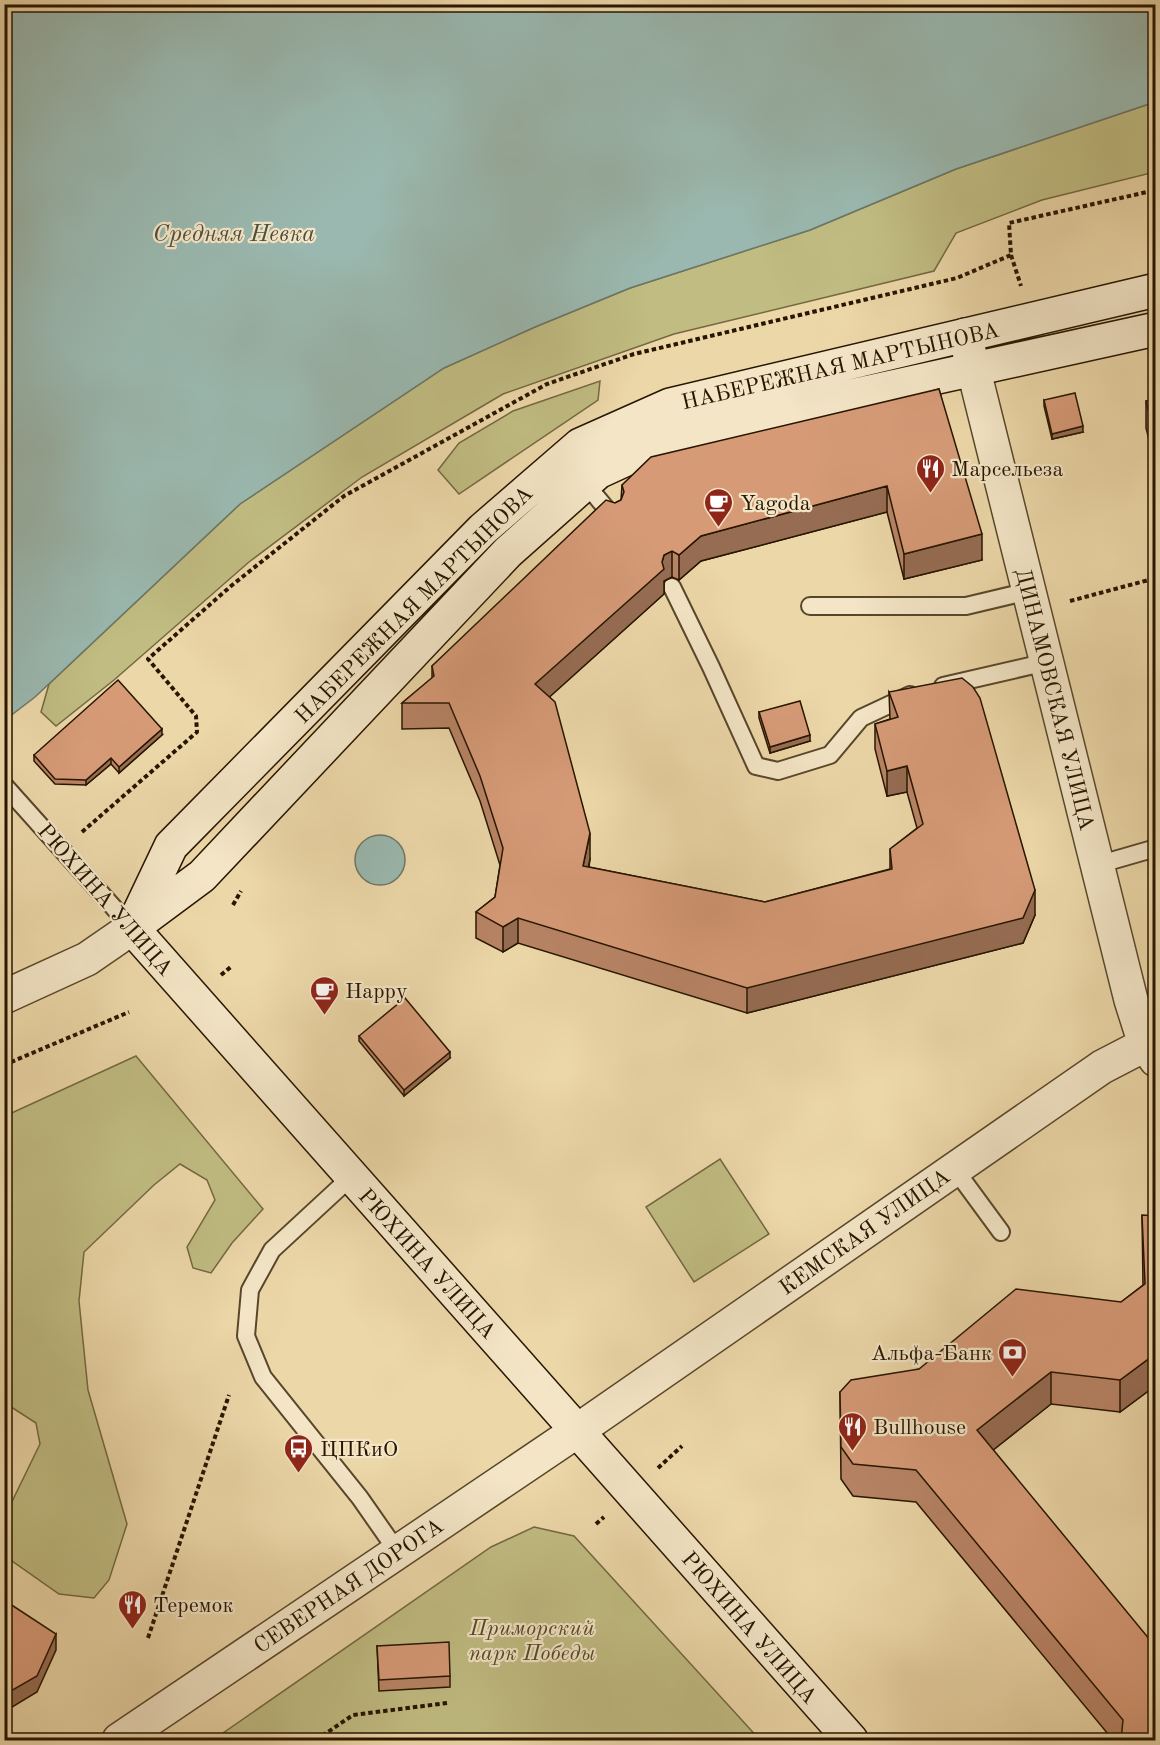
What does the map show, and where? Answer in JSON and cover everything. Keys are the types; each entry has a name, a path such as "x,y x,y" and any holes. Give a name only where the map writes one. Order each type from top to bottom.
{"street":[{"name":"НАБЕРЕЖНАЯ МАРТЫНОВА","path":"4,997 87,959 202,876 580,445 670,405 1155,290"},
{"name":"НАБЕРЕЖНАЯ МАРТЫНОВА","path":"132,928 171,846 496,541 585,483 598,472 683,433 1155,329"},
{"name":"ДИНАМОВСКАЯ УЛИЦА","path":"965,335 1131,1000 1152,1048"},
{"name":"РЮХИНА УЛИЦА","path":"132,928 851,1740"},
{"name":"КЕМСКАЯ УЛИЦА","path":"577,1431 1102,1067 1152,1048"},
{"name":"СЕВЕРНАЯ ДОРОГА","path":"118,1740 577,1431"}],"lane":[{"path":"585,483 614,518"},
{"path":"672,587 756,766 778,771 830,755 861,718 913,694 1047,662"},
{"path":"810,606 966,606 1032,601"},
{"name":"РЮХИНА УЛИЦА","path":"5,785 132,928"},
{"path":"1097,865 1155,848"},
{"path":"954,1168 1001,1232"},
{"path":"351,1176 272,1250 250,1290 246,1336 263,1377 360,1497 398,1551"}],"path":[{"path":"1099,203 1155,190"},
{"path":"1011,255 1024,294"},
{"path":"1032,601 1155,578"},
{"path":"233,904 245,885"},
{"path":"4,1065 129,1012"},
{"path":"148,1638 230,1395"},
{"path":"316,1740 353,1715 447,1703"}],"green space":[{"path":"1155,102 1155,172 1042,200 956,233 934,271 674,334 503,394 362,477 249,562 114,680 56,726 41,712 49,684 240,504 444,368 630,288 810,230 956,169"},
{"path":"600,381 598,400 459,494 438,470 459,443 513,411"},
{"path":"136,1056 263,1209 232,1243 211,1273 193,1268 187,1247 215,1200 207,1180 180,1164 154,1185 84,1252 79,1301 88,1390 127,1524 109,1580 94,1598 59,1594 5,1556 5,1516 40,1444 36,1423 5,1403 5,1116"},
{"path":"720,1159 769,1234 694,1282 646,1207"},
{"name":"Приморский парк Победы","path":"534,1527 574,1536 760,1740 213,1740 491,1547"}],"water":[{"name":"Средняя Невка","path":"5,4 1155,5 1155,102 956,169 810,230 630,288 444,368 240,504 35,697 5,720"},
{"path":"375,835 385,835 398,842 405,855 405,865 398,878 385,885 375,885 366,881 359,874 355,865 355,855 359,846 366,839"}],"building":[{"path":"939,389 982,534 904,554 887,486 701,536 679,555 672,551 664,555 662,562 664,569 535,684 555,702 590,833 583,866 765,902 892,869 890,849 923,824 907,766 887,771 875,724 898,717 889,692 962,678 973,687 980,698 1035,890 1023,918 747,988 518,918 503,927 476,912 495,897 503,848 480,776 449,703 402,703 434,676 432,666 606,500 615,503 621,500 624,492 622,485 651,457"},
{"path":"1075,393 1083,426 1052,434 1044,400"},
{"path":"1155,399 1155,437 1146,401"},
{"path":"118,680 162,729 119,767 111,758 86,780 55,779 34,755"},
{"path":"800,701 810,735 770,747 759,712"},
{"path":"405,998 450,1052 404,1090 359,1036"},
{"path":"1142,1215 1155,1216 1155,1354 1120,1380 1051,1372 977,1430 1155,1646 1155,1740 1121,1740 1123,1720 916,1470 853,1464 841,1447 840,1392 851,1380 919,1369 1016,1289 1121,1302 1145,1284"},
{"path":"4,1600 56,1634 37,1676 4,1695"},
{"path":"449,1642 450,1676 379,1680 377,1646"}],"place":[{"name":"Марсельеза","path":"930,494"},
{"name":"Yagoda","path":"719,528"},
{"name":"Happy","path":"324,1016"},
{"name":"Альфа-Банк","path":"1013,1378"},
{"name":"Bullhouse","path":"852,1452"},
{"name":"ЦПКиО","path":"299,1474"},
{"name":"Теремок","path":"132,1630"}]}
